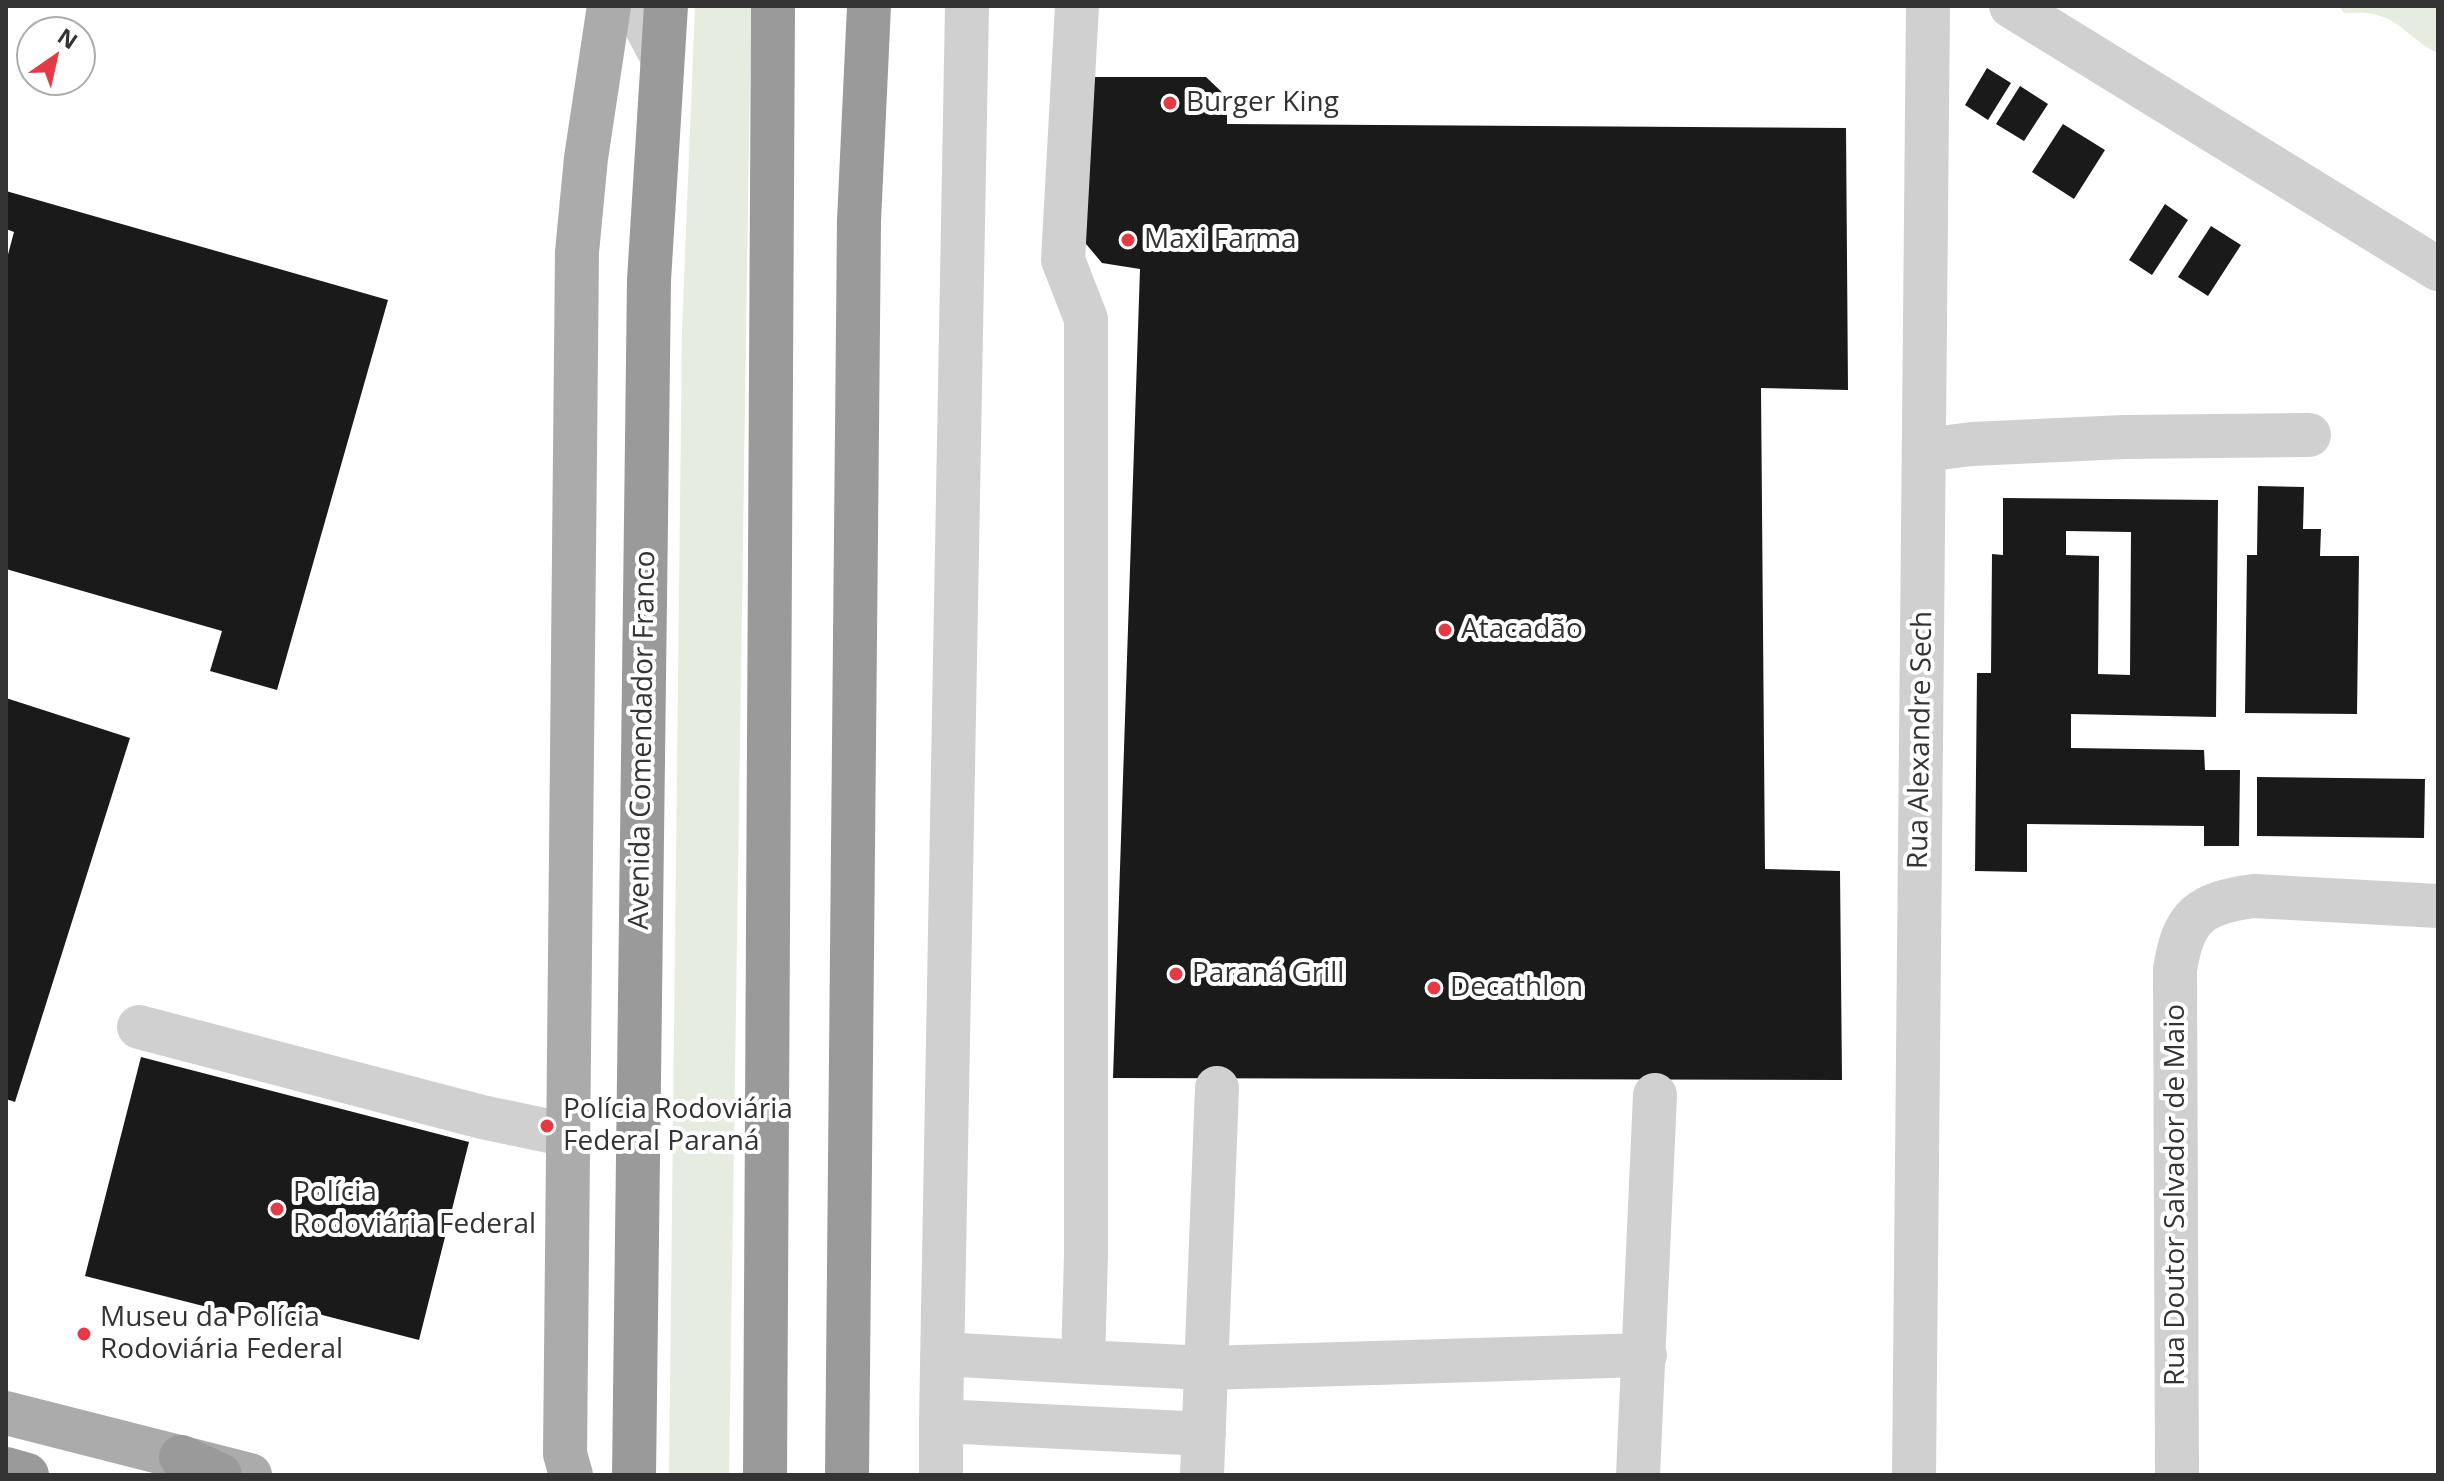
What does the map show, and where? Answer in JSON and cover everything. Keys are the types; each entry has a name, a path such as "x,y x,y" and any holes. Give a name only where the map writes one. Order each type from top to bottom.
{"highway":[{"name":"Avenida Comendador Franco","path":"634,1475 649,280 666,6"},
{"path":"765,1475 773,6"},
{"path":"773,62 783,6"},
{"path":"847,1475 859,221 869,6"},
{"path":"181,1457 220,1475"},
{"path":"6,1469 27,1475"}],"main road":[{"path":"562,1468 577,252 586,158 609,6"},
{"path":"6,1413 250,1475"}],"street":[{"path":"635,6 662,57"},
{"path":"941,1475 967,6"},
{"path":"1077,6 1063,260 1086,319 1086,1254 1083,1362"},
{"name":"Rua Alexandre Sech","path":"1914,1475 1928,6"},
{"path":"2011,6 2438,269"},
{"path":"1924,450 1972,444 2124,437 2309,435"},
{"name":"Rua Doutor Salvador de Maio","path":"2177,1475 2175,970 2179,943 2192,919 2211,906 2254,896 2438,906"},
{"path":"139,1027 482,1117 568,1135"},
{"path":"941,1421 1203,1454 1217,1088"},
{"path":"1638,1475 1655,1095"},
{"path":"942,1354 1206,1368 1645,1355"}],"shaded area":[{"path":"695,6 751,6 729,1475 669,1475 682,329"},
{"path":"2339,6 2438,6 2438,53 2385,18 2369,13 2344,13"}],"building":[{"path":"1987,68 2011,83 1988,120 1965,105"},
{"name":"Atacadão","path":"1087,77 1206,77 1227,97 1227,124 1846,128 1848,390 1761,388 1765,869 1840,871 1842,1080 1113,1078 1140,269 1102,263 1081,238"},
{"path":"2020,86 2048,104 2024,141 1996,124"},
{"path":"2063,124 2105,150 2074,199 2032,172"},
{"path":"6,191 388,300 277,690 210,671 222,631 6,569 6,262 14,232 6,229"},
{"path":"2165,204 2188,220 2152,275 2129,260"},
{"path":"2211,226 2241,245 2208,296 2178,277"},
{"path":"2258,486 2304,487 2303,529 2321,529 2320,556 2359,556 2357,714 2245,713 2247,555 2257,555"},
{"path":"2003,498 2218,500 2216,717 2071,714 2071,748 2204,750 2205,770 2240,770 2239,846 2204,846 2204,826 2027,824 2027,872 1975,871 1977,673 1991,673 1992,554 2003,555","holes":["2066,531 2131,532 2130,675 2098,674 2099,556 2066,555"]},
{"path":"6,698 130,738 15,1102 6,1099"},
{"path":"2257,777 2425,779 2424,838 2257,836"},
{"name":"Polícia Rodoviária Federal","path":"141,1057 469,1142 419,1340 299,1309 294,1329 85,1276"}],"place":[{"name":"Burger King","path":"1170,103"},
{"name":"Maxi Farma","path":"1128,240"},
{"name":"Atacadão","path":"1445,630"},
{"name":"Paraná Grill","path":"1176,974"},
{"name":"Decathlon","path":"1434,988"},
{"name":"Polícia Rodoviária Federal Paraná","path":"547,1126"},
{"name":"Polícia Rodoviária Federal","path":"277,1209"},
{"name":"Museu da Polícia Rodoviária Federal","path":"84,1334"}]}
